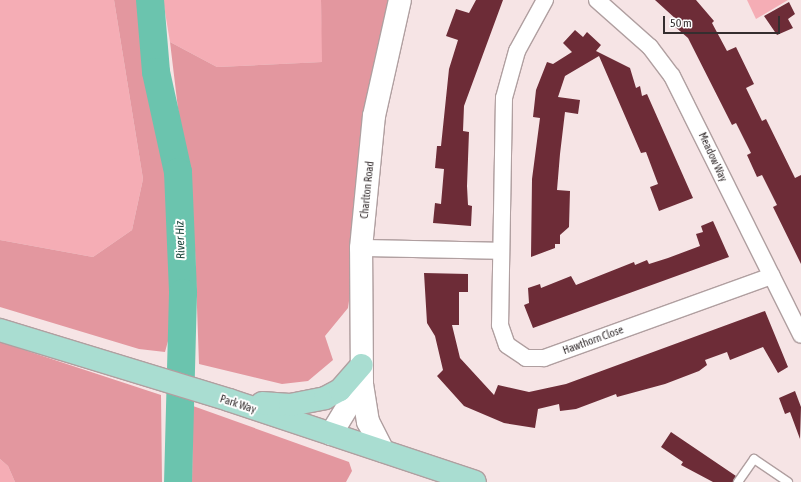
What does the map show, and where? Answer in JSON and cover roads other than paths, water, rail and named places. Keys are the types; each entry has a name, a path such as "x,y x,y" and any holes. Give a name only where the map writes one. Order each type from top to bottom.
{"main road":[{"name":"Park Way","path":"0,330 219,397 475,482"},
{"path":"219,397 306,403 340,390 362,374"}],"street":[{"name":"Charlton Road","path":"384,451 368,422 362,374 361,248 374,116 400,0"},
{"name":"Hawthorn Close","path":"545,0 517,51 504,98 501,333 512,350 531,359 544,358 772,276"},
{"name":"Meadow Way","path":"596,0 650,47 672,76 801,335"},
{"path":"361,248 501,250"},
{"path":"331,434 362,374"}],"lane":[{"path":"738,482 754,459 784,481"}],"waterway":[{"name":"River Hiz","path":"150,0 156,72 178,172 183,293 178,482"}]}
